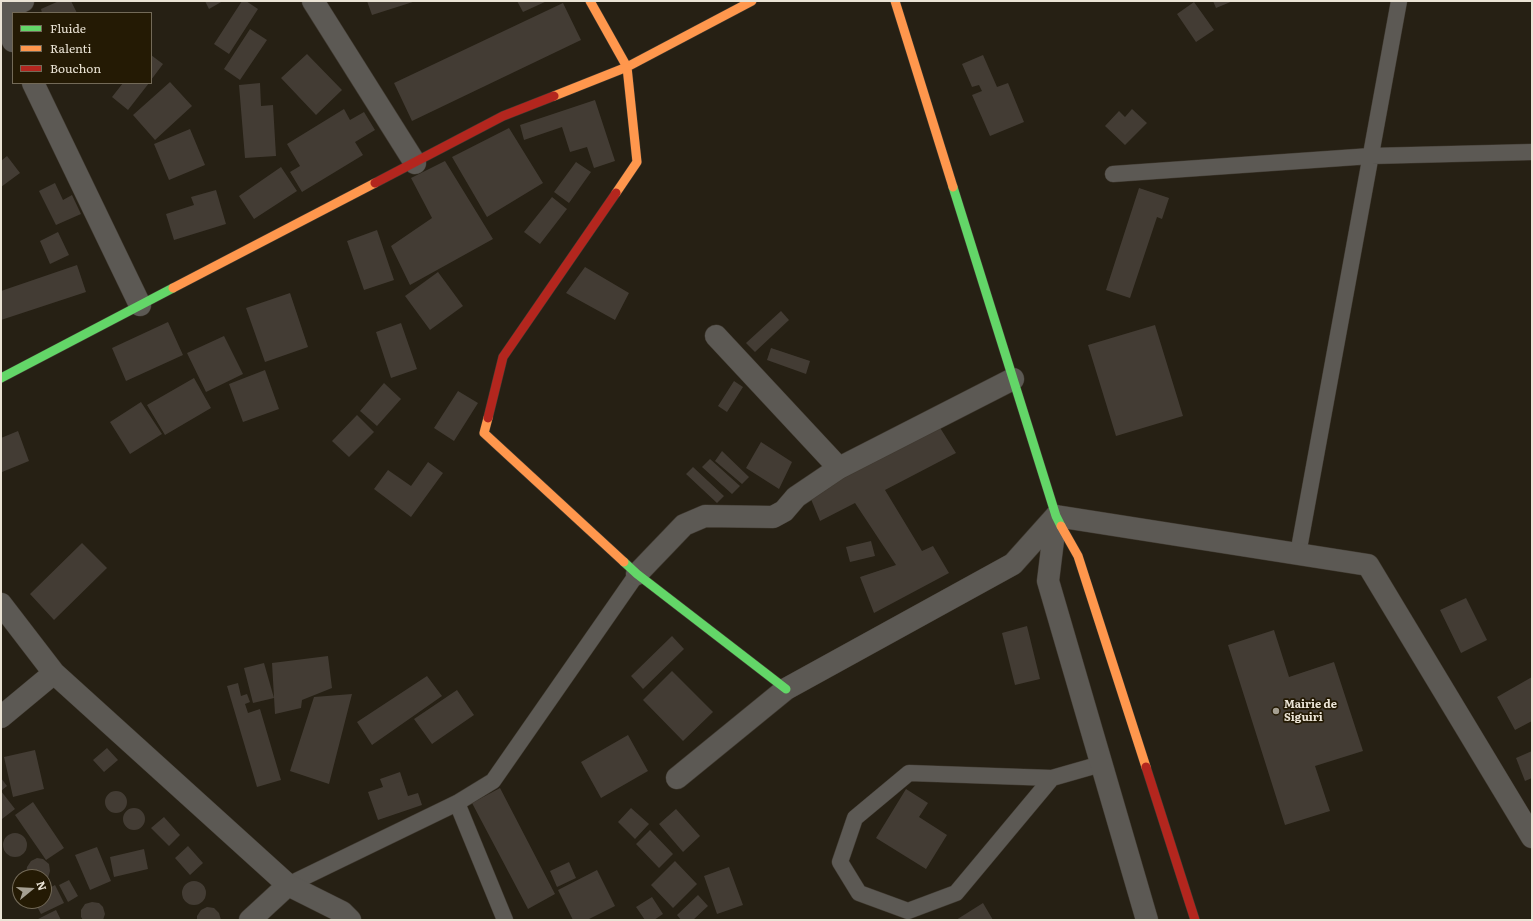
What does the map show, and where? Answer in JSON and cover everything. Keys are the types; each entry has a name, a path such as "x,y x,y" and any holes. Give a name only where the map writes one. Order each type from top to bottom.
{"street":[{"path":"1,12 23,1"},
{"path":"313,1 415,163"},
{"path":"590,1 627,67 636,162 503,357 484,432 637,574 786,689"},
{"path":"1,378 503,116 627,67 752,1"},
{"path":"895,1 1056,516 1078,556 1196,920"},
{"path":"1,16 12,39"},
{"path":"33,84 140,305"},
{"path":"716,336 839,468"},
{"path":"637,574 684,525 705,516 773,517 784,511 796,497 839,468 1013,379"},
{"path":"1056,516 1368,565 1532,837"},
{"path":"677,778 786,689 1013,564 1056,516"},
{"path":"1056,516 1048,581 1147,920"},
{"path":"1,604 54,673 288,885 342,912 350,920"},
{"path":"1,717 54,673"},
{"path":"250,920 288,885"}],"lane":[{"path":"1298,554 1400,1"},
{"path":"1114,174 1371,156 1532,152"},
{"path":"288,885 457,803 493,781 637,574"},
{"path":"1052,778 956,893 908,910 859,893 840,862 855,818 909,773 1052,778 1101,764"},
{"path":"457,803 505,920"}],"building":[{"path":"59,1 71,1 76,12 42,12 41,9"},
{"path":"205,1 223,1 209,9"},
{"path":"242,1 246,1 258,9 229,54 214,44"},
{"path":"367,1 416,1 372,15"},
{"path":"517,1 547,1 523,12"},
{"path":"1213,1 1233,1 1216,8"},
{"path":"1194,2 1214,30 1196,42 1177,14"},
{"path":"563,3 581,40 412,121 394,83"},
{"path":"250,29 267,40 240,80 224,69"},
{"path":"307,54 342,90 316,115 281,78"},
{"path":"983,55 997,87 1008,83 1024,122 990,136 972,95 982,91 979,85 972,87 962,64"},
{"path":"152,56 163,64 152,79"},
{"path":"170,82 192,106 155,140 133,115"},
{"path":"260,83 261,106 273,105 276,156 245,158 239,85"},
{"path":"122,84 148,84 128,110 112,97"},
{"path":"595,100 615,161 594,168 587,147 570,152 562,127 524,140 520,125"},
{"path":"344,109 350,120 364,112 375,130 355,142 363,155 302,192 290,172 300,166 287,144"},
{"path":"1132,109 1147,123 1125,145 1105,126 1119,111 1125,117"},
{"path":"509,128 543,183 487,217 452,157"},
{"path":"190,129 205,165 169,180 154,144"},
{"path":"7,156 20,173 1,187 1,161"},
{"path":"445,161 493,239 410,285 391,246 432,218 411,178"},
{"path":"576,162 591,172 569,203 554,192"},
{"path":"281,167 297,191 254,219 239,196"},
{"path":"55,183 63,200 72,195 81,214 56,225 39,191"},
{"path":"1139,188 1169,198 1162,219 1157,217 1130,298 1106,290"},
{"path":"216,190 226,224 174,240 166,214 194,205 191,197"},
{"path":"552,197 567,209 540,244 524,232"},
{"path":"377,230 394,280 364,290 347,241"},
{"path":"58,232 69,255 50,264 40,241"},
{"path":"77,265 86,292 1,320 1,291"},
{"path":"585,267 629,293 615,320 566,293"},
{"path":"438,272 463,306 430,330 405,296"},
{"path":"290,293 308,347 265,362 246,308"},
{"path":"781,311 789,320 755,352 746,343"},
{"path":"168,322 183,355 126,381 112,348"},
{"path":"401,323 417,369 391,378 376,332"},
{"path":"1155,325 1183,416 1116,436 1088,345"},
{"path":"224,336 243,374 206,392 187,353"},
{"path":"771,348 810,361 806,374 767,360"},
{"path":"265,370 279,409 243,422 229,384"},
{"path":"194,378 211,408 165,435 147,405"},
{"path":"734,381 743,387 727,412 718,406"},
{"path":"384,383 401,399 377,426 360,411"},
{"path":"458,391 478,403 454,441 434,428"},
{"path":"141,402 162,434 130,454 110,422"},
{"path":"357,415 374,432 349,457 332,441"},
{"path":"937,423 956,453 885,490 922,551 933,546 949,573 874,613 860,577 896,565 855,503 820,521 808,492"},
{"path":"18,431 29,461 2,472 1,438"},
{"path":"761,442 792,462 779,489 746,468"},
{"path":"722,451 749,477 742,484 715,461"},
{"path":"710,459 740,486 732,494 702,467"},
{"path":"428,462 443,473 411,517 374,489 388,470 411,486"},
{"path":"693,467 724,496 717,503 686,474"},
{"path":"871,541 875,556 850,562 846,547"},
{"path":"82,543 107,568 54,620 30,594"},
{"path":"1466,598 1487,640 1461,653 1440,610"},
{"path":"1027,626 1040,679 1015,685 1002,633"},
{"path":"1274,630 1289,677 1334,662 1363,751 1315,766 1330,811 1285,825 1228,645"},
{"path":"672,636 684,649 643,689 631,676"},
{"path":"328,656 332,688 302,700 301,708 275,714 272,663"},
{"path":"264,663 274,698 253,703 244,668"},
{"path":"672,671 713,712 683,741 643,700"},
{"path":"427,676 442,696 372,745 357,722"},
{"path":"1532,677 1532,721 1515,730 1497,697"},
{"path":"238,683 241,696 247,694 250,702 245,704 248,713 260,709 281,780 257,787 227,686"},
{"path":"457,690 474,715 432,744 414,719"},
{"path":"352,694 329,784 290,771 314,697"},
{"path":"628,735 648,771 601,798 581,762"},
{"path":"107,748 118,760 104,772 93,760"},
{"path":"35,750 44,789 13,797 4,757"},
{"path":"1532,751 1532,778 1525,781 1516,758"},
{"path":"400,772 408,796 418,793 422,805 378,820 368,792 383,787 380,779"},
{"path":"1,778 7,786 1,791"},
{"path":"500,788 555,894 528,909 472,803"},
{"path":"906,789 928,803 919,817 947,835 926,869 876,838"},
{"path":"1,791 15,809 2,819"},
{"path":"116,791 124,794 127,802 124,810 116,813 108,810 105,802 108,794"},
{"path":"33,802 64,848 46,860 15,815"},
{"path":"134,808 138,809 144,815 144,823 138,829 134,830 130,829 124,823 123,819 124,815 130,809"},
{"path":"631,808 649,824 635,839 618,822"},
{"path":"676,809 700,836 683,852 659,824"},
{"path":"164,817 180,835 169,846 151,828"},
{"path":"650,830 673,854 659,868 636,844"},
{"path":"15,833 20,834 26,840 26,850 20,856 15,857 10,856 4,850 3,845 4,840 10,834"},
{"path":"188,846 203,863 190,875 175,858"},
{"path":"97,847 111,881 90,890 75,855"},
{"path":"144,849 148,869 114,877 110,857"},
{"path":"37,858 43,859 49,864 50,869 27,869 31,861"},
{"path":"675,861 697,884 673,908 651,885"},
{"path":"569,862 576,878 557,887 550,871"},
{"path":"729,867 743,905 717,914 704,876"},
{"path":"597,870 615,906 587,920 573,920 558,890"},
{"path":"69,880 78,896 68,902 59,885"},
{"path":"194,881 199,882 205,888 205,898 199,904 194,905 189,904 183,898 182,893 183,888 189,882"},
{"path":"55,885 64,903 52,909 52,887"},
{"path":"698,895 708,906 693,920 681,920 677,915"},
{"path":"652,897 663,914 654,920 645,920 636,907"},
{"path":"92,902 99,903 103,907 105,914 103,920 83,920 81,917 81,910 85,904"},
{"path":"983,903 993,920 956,920"},
{"path":"207,907 214,908 219,913 221,920 197,920 197,916 201,910"},
{"path":"38,909 51,909 41,914"},
{"path":"56,910 61,920 36,920"}],"traffic: fast":[{"path":"953,187 1056,516 1061,526"},
{"path":"1,378 173,288"},
{"path":"624,562 637,574 786,689"}],"traffic: slow":[{"path":"590,1 627,67 637,162 616,193"},
{"path":"554,96 627,67 752,1"},
{"path":"895,1 953,187"},
{"path":"173,288 375,183"},
{"path":"488,418 484,433 624,562"},
{"path":"1061,526 1078,556 1146,767"}],"traffic: jam":[{"path":"375,183 503,116 554,96"},
{"path":"488,418 503,357 616,193"},
{"path":"1146,767 1195,920"}],"place":[{"name":"Mairie de Siguiri","path":"1276,711"}]}
